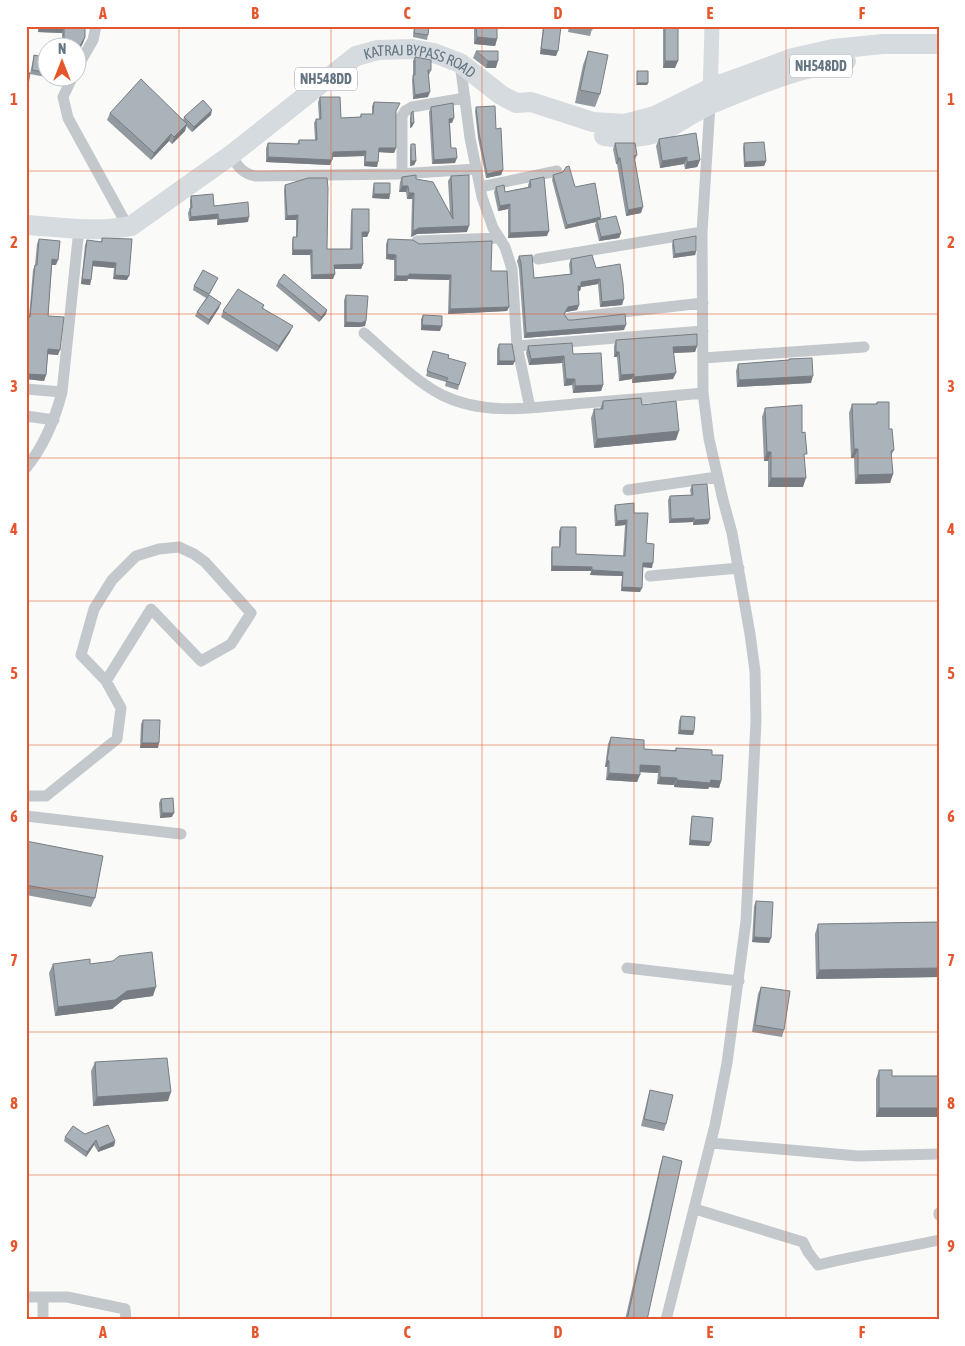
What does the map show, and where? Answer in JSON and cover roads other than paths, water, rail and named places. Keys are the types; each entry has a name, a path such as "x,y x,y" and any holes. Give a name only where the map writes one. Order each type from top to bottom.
{"highway":[{"name":"NH548DD","path":"852,54 883,44 939,44"},
{"name":"KATRAJ BYPASS ROAD","path":"134,223 231,155 356,56 378,50 412,49 434,53 460,63 501,95 516,103 531,102 593,122 625,124 710,97"},
{"name":"NH548DD","path":"710,97 793,58 833,49 852,54 889,58 939,58"},
{"path":"26,225 79,229 114,229 134,223"}],"main road":[{"path":"710,97 712,26"}],"street":[{"path":"88,49 93,40 96,26"},
{"path":"460,63 480,187 487,214 505,248 512,269 517,346 530,408"},
{"path":"67,88 63,97 68,118 134,223"},
{"path":"666,1320 723,1089 739,981 748,891 756,696 750,634 739,568 709,439 703,393 702,232 710,97"},
{"path":"402,174 402,116 405,111 412,107 465,98"},
{"path":"231,155 238,167 248,175 256,176 402,174 476,169"},
{"path":"480,187 557,171"},
{"path":"26,468 54,420 62,392 79,229"},
{"path":"538,259 702,232"},
{"path":"418,241 499,238"},
{"path":"570,318 703,303"},
{"path":"517,346 703,331"},
{"path":"364,333 428,387 441,395 467,404 500,409 530,408 703,393"},
{"path":"703,358 864,347"},
{"path":"26,389 62,392"},
{"path":"26,416 54,420"},
{"path":"628,490 717,477"},
{"path":"26,796 46,796 117,739 121,708 106,681 81,655 94,609 112,580 136,556 159,549 179,548 194,554 205,562 251,613 231,644 201,661 151,609 106,681"},
{"path":"650,576 739,568"},
{"path":"26,816 182,834"},
{"path":"627,968 739,981"},
{"path":"711,1143 858,1156 939,1154"},
{"path":"694,1209 803,1242 818,1266 838,1260 939,1240"},
{"path":"26,1297 67,1297 125,1309 126,1320"},
{"path":"43,1297 43,1320"}]}
